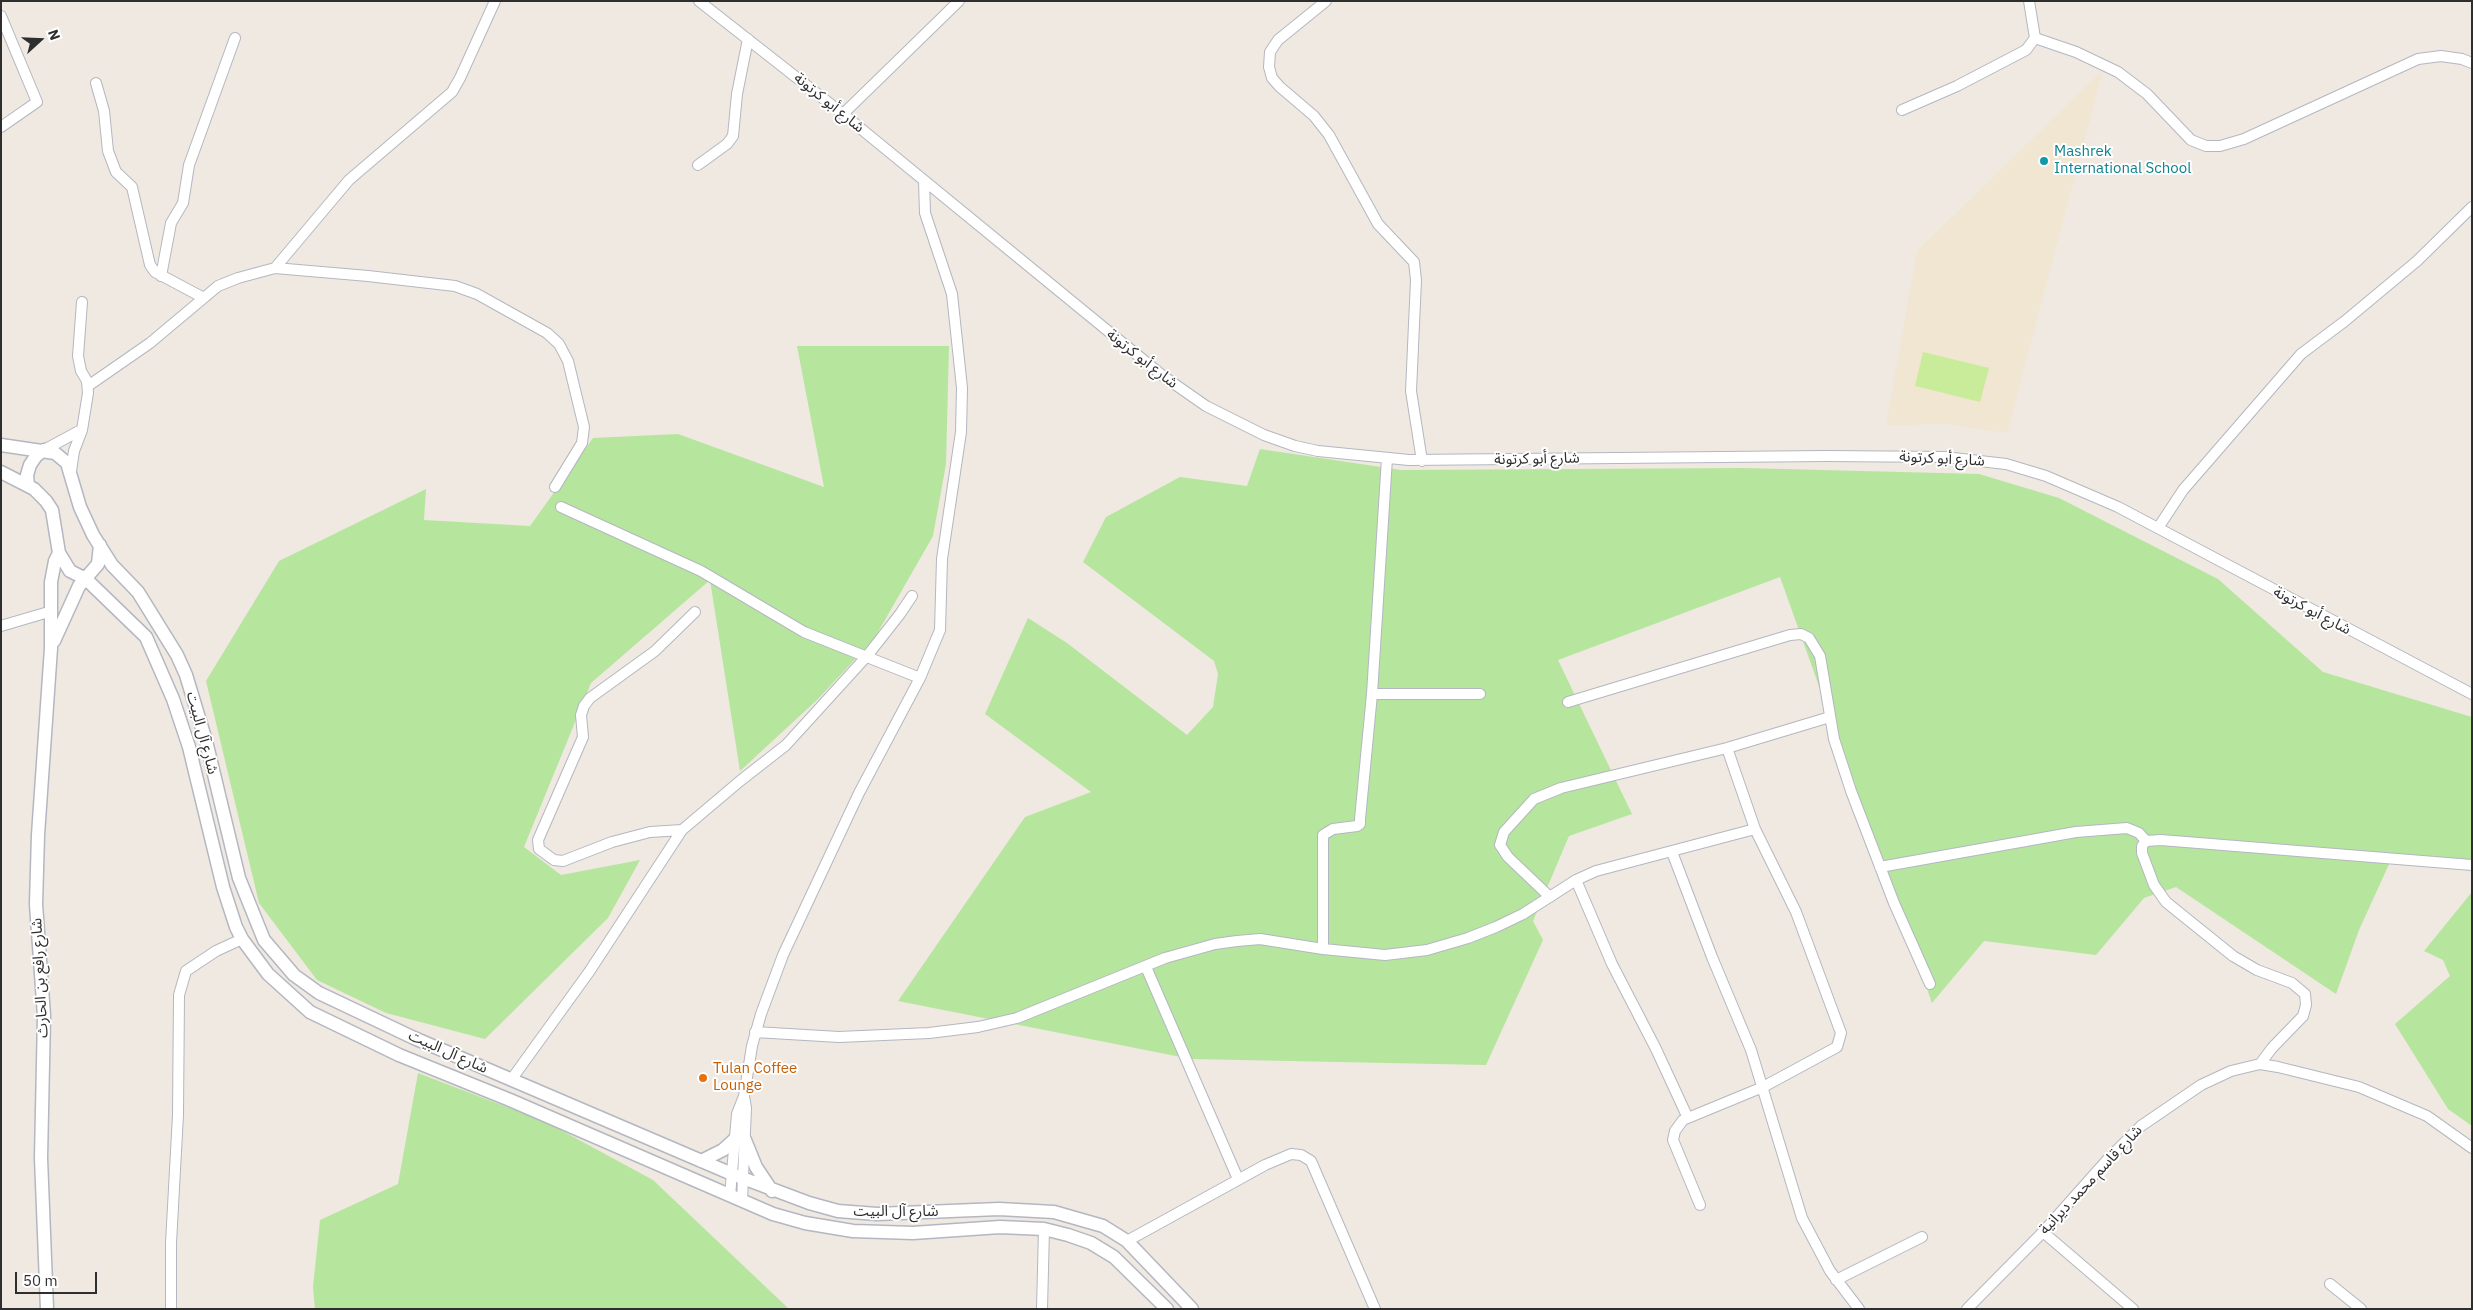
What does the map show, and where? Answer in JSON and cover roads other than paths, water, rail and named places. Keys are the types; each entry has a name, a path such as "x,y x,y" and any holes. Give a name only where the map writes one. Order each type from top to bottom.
{"street":[{"path":"275,268 343,186 452,92 494,1"},
{"name":"شارع أبو كرتونة","path":"699,1 844,114 1163,376 1206,406 1264,435 1296,446 1422,461 1826,456 1945,457 2006,464 2046,476 2092,494 2472,694"},
{"path":"844,114 959,1"},
{"path":"1326,1 1278,40 1270,52 1269,67 1272,78 1314,116 1329,135 1378,224 1414,262 1416,280 1411,391 1422,461"},
{"path":"1902,110 1956,86 2026,50 2035,38 2029,1"},
{"path":"1,16 37,102 1,127"},
{"path":"161,276 171,223 183,203 189,165 235,38"},
{"path":"2035,38 2076,52 2118,72 2147,94 2192,140 2206,146 2220,146 2244,139 2418,59 2441,56 2462,59 2472,63"},
{"path":"698,165 727,144 733,136 737,94 748,39"},
{"path":"96,83 104,111 108,150 114,168 132,187 150,265 161,276 202,297"},
{"path":"742,1201 738,1177 740,1140 738,1107 744,1096 755,1032 783,955 859,793 920,678 940,630 942,559 961,432 962,402 952,294 925,213 924,181"},
{"path":"2158,528 2182,490 2302,354 2417,261 2472,207"},
{"path":"88,386 150,343 202,297 226,281 275,268 445,284 477,294 547,333 559,344 568,361 585,435 555,487"},
{"path":"71,472 74,451 82,430 88,386 81,371 78,356 82,302"},
{"path":"28,485 27,475 30,465 36,456 82,430"},
{"name":"شارع آل البيت","path":"1,445 44,450 61,457 71,472 85,521 112,565 138,592 159,623 186,675 206,741 239,878 257,927 272,951 294,975 319,993 511,1080 738,1177 838,1211 854,1213 1000,1209 1054,1212 1103,1226 1127,1241 1192,1309"},
{"path":"1323,950 1323,835 1333,829 1360,824 1372,694 1387,458"},
{"name":"شارع آل البيت","path":"1,472 28,485 46,501 52,510 59,553 70,571 86,579 146,637 173,699 189,747 223,887 242,939 268,974 310,1012 399,1056 510,1100 742,1201 805,1223 854,1231 913,1232 1000,1227 1044,1229 1078,1238 1114,1257 1167,1309"},
{"path":"561,507 701,571 804,632 920,678"},
{"name":"شارع رافع بن الحارث","path":"51,648 69,605 98,564 100,545"},
{"name":"شارع رافع بن الحارث","path":"47,1309 41,1158 44,1016 36,904 38,834 51,648 52,571 59,553"},
{"path":"511,1080 589,972 682,830 740,780 780,751 867,656 912,596"},
{"path":"1,626 52,611"},
{"path":"682,830 650,832 612,842 563,860 554,860 539,849 538,840 583,737 581,715 584,706 590,698 655,651 695,612"},
{"path":"1568,702 1751,645 1801,634 1813,642 1820,656 1830,717 1840,758 1880,867 1930,984"},
{"path":"1372,694 1480,694"},
{"path":"1550,897 1508,857 1500,845 1504,832 1534,799 1561,788 1727,748 1830,717"},
{"path":"1700,1205 1673,1140 1675,1131 1687,1116 1763,1087 1837,1047 1841,1033 1796,912 1755,829 1727,748"},
{"path":"1880,867 2076,832 2127,828 2139,833 2146,841"},
{"path":"755,1032 839,1037 978,1027 1024,1015 1185,952 1237,941 1260,939 1323,950 1385,955 1427,950 1468,938 1496,927 1523,914 1576,880 1596,871 1755,829"},
{"path":"2260,1064 2280,1038 2303,1016 2306,1005 2304,994 2292,983 2257,970 2233,956 2166,902 2154,885 2142,854 2142,846 2146,841 2161,840 2472,865"},
{"path":"1672,852 1763,1087 1802,1218 1821,1256 1836,1280 1859,1309"},
{"path":"1576,880 1609,957 1687,1116"},
{"path":"171,1309 178,1115 179,995 186,971 216,951 242,939"},
{"path":"1146,966 1238,1179"},
{"path":"2260,1064 2278,1066 2376,1092 2427,1116 2472,1148"},
{"name":"شارع قاسم محمد ديرانية","path":"1967,1309 2043,1232 2107,1160 2141,1126 2216,1077 2243,1067 2260,1064"},
{"path":"701,1161 740,1140"},
{"path":"740,1140 772,1190"},
{"path":"1127,1241 1238,1179 1282,1157 1296,1154 1306,1157 1311,1161 1375,1309"},
{"path":"730,1196 738,1177"},
{"path":"1042,1309 1044,1229"},
{"path":"2043,1232 2133,1309"},
{"path":"1836,1280 1922,1237"},
{"path":"2330,1284 2361,1309"}],"place":[{"name":"Mashrek International School","path":"2044,161"},
{"name":"Tulan Coffee Lounge","path":"703,1078"}]}
